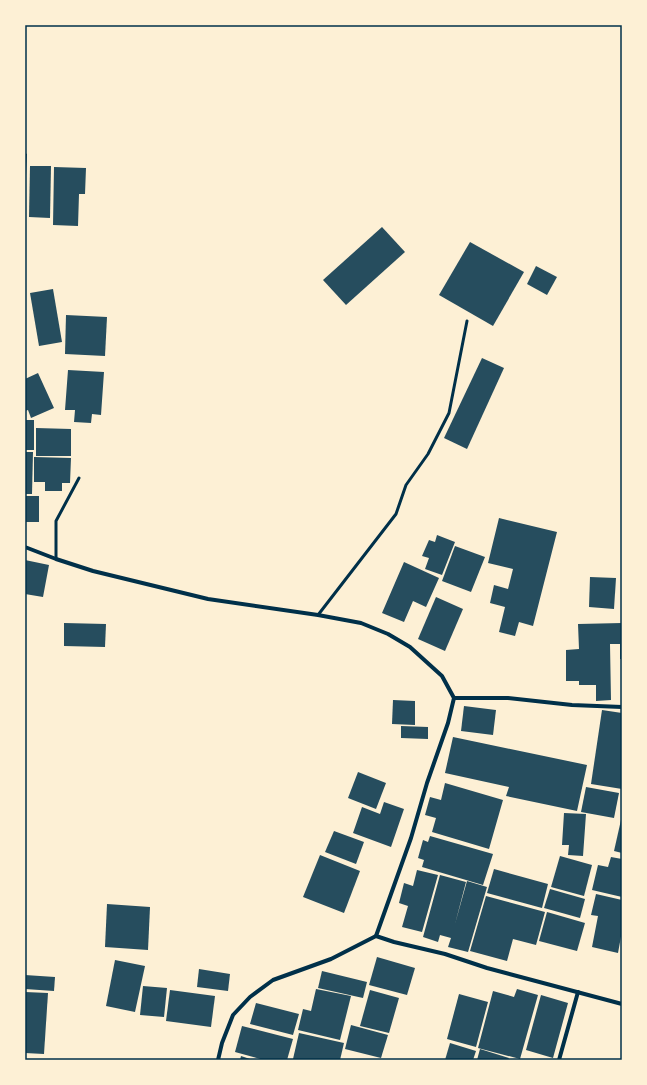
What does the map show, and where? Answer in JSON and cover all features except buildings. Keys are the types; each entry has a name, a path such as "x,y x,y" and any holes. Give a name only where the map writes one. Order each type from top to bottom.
{"street":[{"path":"25,547 93,571 208,599 318,615 361,623 388,634 410,647 442,676 454,698 448,723 427,783 411,838 376,936 331,959 273,980 250,997 233,1015 222,1042 218,1060"},
{"path":"454,698 508,698 622,707"},
{"path":"376,936 394,942 445,954 486,968 622,1004"},
{"path":"559,1060 578,992"}],"lane":[{"path":"318,615 396,514 406,485 428,454 446,420 449,413 467,321"},
{"path":"56,559 56,521 79,478"}]}
